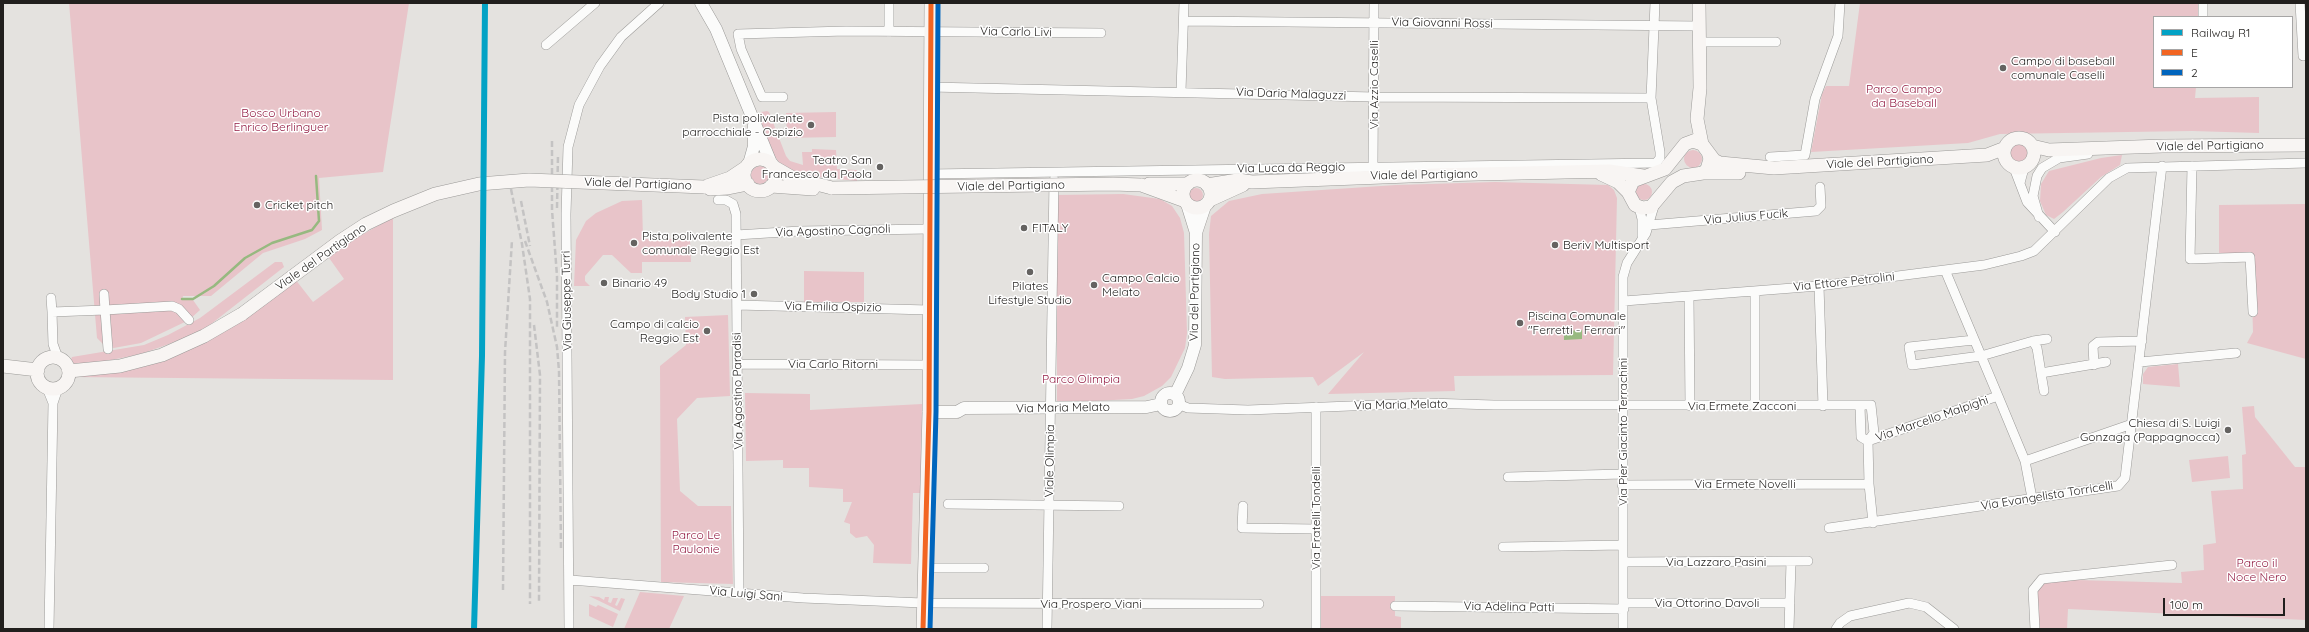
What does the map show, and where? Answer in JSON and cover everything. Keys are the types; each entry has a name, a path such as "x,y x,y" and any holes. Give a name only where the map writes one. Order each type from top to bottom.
{"main road":[{"path":"923,629 929,408 931,3"},
{"path":"1698,3 1700,88 1697,119 1710,162 1702,173"},
{"name":"Viale del Partigiano","path":"1628,192 1633,181 1644,176 1656,174 1665,169 1684,144 1697,119"},
{"path":"2018,138 2028,141 2033,151 2030,163 2012,161 2009,142 2018,138"},
{"path":"1684,144 1693,141 1705,148"},
{"name":"Viale del Partigiano","path":"2033,151 2113,148 2306,145"},
{"name":"Viale del Partigiano","path":"1705,148 1714,160 1720,164 1987,154 2012,161"},
{"name":"Viale del Partigiano","path":"704,187 730,178 747,166 762,160 793,178 832,188"},
{"name":"Viale del Partigiano","path":"1654,206 1672,182 1683,176 1702,173 1744,172 1772,162"},
{"path":"771,186 777,175 773,165"},
{"path":"747,166 744,176 748,184"},
{"name":"Viale del Partigiano","path":"69,371 120,366 162,354 204,336 242,314 340,241 366,224 434,194 479,184 528,180 704,187 716,189 748,184 756,189 771,186 832,188 1141,185 1188,184 1200,180 1207,185 1238,180 1252,182 1442,174 1597,173 1609,171 1644,176"},
{"name":"Viale del Partigiano","path":"1597,173 1618,182 1628,192 1631,201 1639,207"},
{"name":"Viale del Partigiano","path":"1141,185 1198,209 1222,193 1252,182"},
{"path":"1186,203 1183,192 1188,184"},
{"path":"1207,185 1211,192 1208,203"},
{"path":"1639,207 1646,209 1654,206"},
{"path":"54,358 65,363 69,371 65,383 53,388 40,380 38,370 42,362 54,358"},
{"path":"3,366 38,370"}],"street":[{"path":"546,45 595,3"},
{"name":"Via Giuseppe Turri","path":"569,629 570,580 566,214 568,147 578,105 600,66 621,37 659,3"},
{"path":"701,3 716,29 754,124 761,135 773,165"},
{"path":"889,3 889,32"},
{"path":"1181,91 1184,3"},
{"name":"Via Azzio Caselli","path":"1373,167 1375,97 1374,3"},
{"path":"1651,98 1655,3"},
{"path":"1772,162 1805,155 1815,99 1838,36 1840,3"},
{"path":"2203,3 2203,16"},
{"path":"2300,3 2296,26 2303,56"},
{"name":"Via Giovanni Rossi","path":"1184,21 1699,26"},
{"name":"Via Carlo Livi","path":"783,97 762,97 741,49 738,34 931,31 1101,33"},
{"path":"1700,42 1776,42"},
{"name":"Via Daria Malaguzzi","path":"930,87 1181,91 1375,97 1651,98"},
{"name":"Via Luca da Reggio","path":"930,174 1656,163 1660,158 1659,141 1651,98"},
{"path":"747,166 754,146 754,124"},
{"name":"Viale del Partigiano","path":"2039,217 2033,196 2037,176 2042,168 2059,158 2102,152 2113,148"},
{"path":"2012,161 2027,202 2054,232"},
{"name":"Via Ettore Petrolini","path":"1624,301 1818,286 1946,270 2021,256 2034,251 2109,178 2127,168 2306,163"},
{"name":"Via Evangelista Torricelli","path":"1829,528 1874,523 2118,486 2125,478 2140,362 2162,166"},
{"path":"2192,166 2190,259 2250,257 2253,312"},
{"name":"Viale Olimpia","path":"1047,629 1055,172"},
{"name":"Via Julius Fucik","path":"1649,225 1816,211 1821,206 1820,186"},
{"name":"Via Agostino Paradisi","path":"718,200 726,200 733,204 736,214 739,593"},
{"name":"Via del Partigiano","path":"1177,400 1195,344 1196,233 1186,203"},
{"name":"Via del Partigiano","path":"1196,233 1208,203"},
{"name":"Via Pier Giacinto Terrachini","path":"1623,629 1624,545 1622,485 1624,406 1624,268 1642,240 1649,225 1654,206"},
{"path":"1639,207 1642,219 1642,240"},
{"name":"Via Agostino Cagnoli","path":"736,235 800,231 930,229"},
{"path":"1946,270 1998,396"},
{"path":"1818,286 1823,406"},
{"path":"1755,291 1755,406"},
{"path":"104,294 108,350"},
{"path":"1688,296 1690,406"},
{"path":"51,298 54,358"},
{"name":"Via Emilia Ospizio","path":"737,305 929,310"},
{"path":"52,312 172,306 180,309 189,320"},
{"path":"1974,340 1909,347 1912,365 1981,356 2033,341 2047,339"},
{"path":"2033,341 2037,348 2044,391"},
{"path":"2094,365 2093,346 2098,342 2142,341"},
{"path":"2140,362 2236,353"},
{"path":"2041,372 2106,362"},
{"name":"Via Carlo Ritorni","path":"738,364 929,364"},
{"path":"49,629 53,388"},
{"name":"Via Maria Melato","path":"929,408 959,405 964,408 1051,409 1147,407 1161,404 1162,398 1166,393 1188,408 1248,410 1427,403 1494,406 1624,406"},
{"name":"Via Marcello Malpighi","path":"1868,441 1998,396 2025,461 2032,498"},
{"name":"Via Ermete Zacconi","path":"1624,406 1860,405 1861,437 1868,441"},
{"name":"Via Fratelli Tondelli","path":"1316,407 1316,629"},
{"path":"2025,461 2132,424"},
{"path":"1868,441 1869,484 1874,523"},
{"path":"1508,477 1623,474"},
{"name":"Via Ermete Novelli","path":"1622,485 1869,484"},
{"path":"948,504 1119,506"},
{"path":"1243,506 1242,528 1316,529"},
{"path":"1503,547 1624,545"},
{"name":"Via Lazzaro Pasini","path":"1623,562 1808,561"},
{"path":"1789,629 1790,562"},
{"path":"2035,629 2033,590 2042,579 2172,565"},
{"path":"924,568 984,568"},
{"name":"Via Luigi Sani","path":"570,580 739,593 923,604"},
{"name":"Via Ottorino Davoli","path":"1624,606 1790,603"},
{"path":"1836,629 1840,623 1850,616 1909,603 1926,606 1954,629"},
{"name":"Via Prospero Viani","path":"923,604 1259,604"},
{"name":"Via Adelina Patti","path":"1395,606 1624,606"}],"green space":[{"name":"Bosco Urbano Enrico Berlinguer","path":"69,3 409,3 383,172 319,178 322,230 305,239 263,253 211,296 183,296 182,299 193,300 200,310 189,320 141,343 108,349 97,338"},
{"name":"Campo di baseball comunale Caselli","path":"1860,3 2202,3 2201,16 2153,16 2153,88 2196,88 2195,98 2259,97 2259,133 2192,131 2000,134 1968,143 1811,152 1822,94 1826,86 1849,86"},
{"path":"761,112 769,112 786,156 790,161 803,165 802,152 812,152 812,149 836,150 837,169 857,170 857,181 812,176 789,170 782,166 773,154 759,119"},
{"name":"Pista polivalente parrocchiale - Ospizio","path":"836,112 836,137 787,138 786,113"},
{"path":"2019,144 2025,147 2028,153 2025,159 2019,162 2013,159 2010,153 2013,147"},
{"path":"1693,150 1699,153 1702,159 1699,165 1693,168 1687,165 1684,159 1687,153"},
{"path":"2122,155 2120,165 2101,177 2063,212 2054,219 2046,215 2040,201 2041,184 2049,171 2101,158"},
{"path":"760,166 766,169 769,175 766,181 760,184 754,181 751,175 754,169"},
{"path":"1495,182 1608,185 1614,190 1617,198 1613,375 1454,376 1455,391 1328,394 1364,352 1318,386 1313,377 1225,379 1212,377 1209,234 1211,216 1229,201 1262,194 1396,185"},
{"path":"1641,184 1647,184 1652,189 1650,198 1647,200 1641,200 1636,195 1636,189"},
{"path":"1196,188 1201,190 1203,195 1201,200 1196,202 1191,200 1189,195 1191,190"},
{"name":"Parco Olimpia","path":"1123,194 1160,199 1172,206 1180,218 1184,233 1187,333 1185,348 1171,377 1162,386 1144,396 1132,399 1057,403 1057,195"},
{"path":"642,200 643,239 690,239 691,262 642,262 642,273 631,273 612,255 603,255 585,276 585,281 590,286 574,286 576,240 586,221 596,213 622,201"},
{"path":"2306,204 2306,359 2247,343 2253,332 2251,262 2219,258 2219,205"},
{"path":"393,217 393,380 70,377 161,359 295,279 313,302 344,279 327,255"},
{"path":"275,262 282,262 284,267 206,328 180,340 141,354 101,362 74,364 70,362 72,357 144,345 168,335 200,318"},
{"path":"804,271 864,272 864,302 804,302"},
{"name":"Parco Le Paulonie","path":"728,315 730,396 697,398 677,419 680,491 698,506 731,506 733,584 661,582 660,366 686,345 685,317"},
{"path":"2178,364 2180,387 2143,384 2143,374 2148,367"},
{"path":"745,393 810,394 810,410 922,404 921,493 913,493 911,564 873,563 874,545 867,536 856,538 850,533 850,524 844,522 852,502 843,502 843,489 809,487 809,468 783,468 783,460 746,461"},
{"name":"Parco il Noce Nero","path":"2254,406 2255,417 2295,467 2306,467 2306,620 2068,609 2067,629 2035,629 2033,590 2042,579 2182,583 2181,572 2204,570 2203,545 2216,543 2211,491 2243,489 2242,455 2246,454 2242,407"},
{"path":"2228,456 2230,478 2192,482 2189,460"},
{"path":"640,592 684,596 669,629 624,629"},
{"path":"589,596 599,597 604,600 605,597 609,597 608,602 611,603 613,598 618,598 615,605 617,606 621,598 625,599 620,611"},
{"path":"1316,596 1395,596 1395,616 1401,617 1401,629 1315,629"},
{"path":"589,604 596,607 598,605 618,614 613,627 589,616"}],"shaded area":[{"path":"1582,330 1582,339 1564,340 1564,331"}],"waterway":[{"path":"182,299 193,299 214,286 245,258 272,243 312,230 319,221 316,176"}],"railway":[{"path":"552,141 552,210 557,276 557,329"},
{"path":"557,208 558,154"},
{"path":"511,189 522,244 530,299 530,604"},
{"path":"521,201 530,246"},
{"path":"503,590 505,352 512,240"},
{"path":"525,241 547,302 557,347 559,371 561,550"},
{"path":"534,325 540,375 539,603"}],"rail line":[{"name":"R1","path":"474,629 482,356 485,3"}],"transit line":[{"name":"E","path":"923,629 929,412 931,3"},
{"name":"2","path":"930,629 936,412 938,3"}],"place":[{"name":"Campo di baseball comunale Caselli","path":"2003,68"},
{"name":"Pista polivalente parrocchiale - Ospizio","path":"811,125"},
{"name":"Teatro San Francesco da Paola","path":"880,167"},
{"name":"Cricket pitch","path":"257,205"},
{"name":"FITALY","path":"1024,228"},
{"name":"Pista polivalente comunale Reggio Est","path":"634,243"},
{"name":"Beriv Multisport","path":"1555,245"},
{"name":"Pilates Lifestyle Studio","path":"1030,272"},
{"name":"Binario 49","path":"604,283"},
{"name":"Campo Calcio Melato","path":"1094,285"},
{"name":"Body Studio 1","path":"754,294"},
{"name":"Piscina Comunale \"Ferretti - Ferrari\"","path":"1520,323"},
{"name":"Campo di calcio Reggio Est","path":"707,331"},
{"name":"Chiesa di S. Luigi Gonzaga (Pappagnocca)","path":"2228,430"}],"park label":[{"name":"Parco Campo da Baseball","path":"1904,96"}]}
